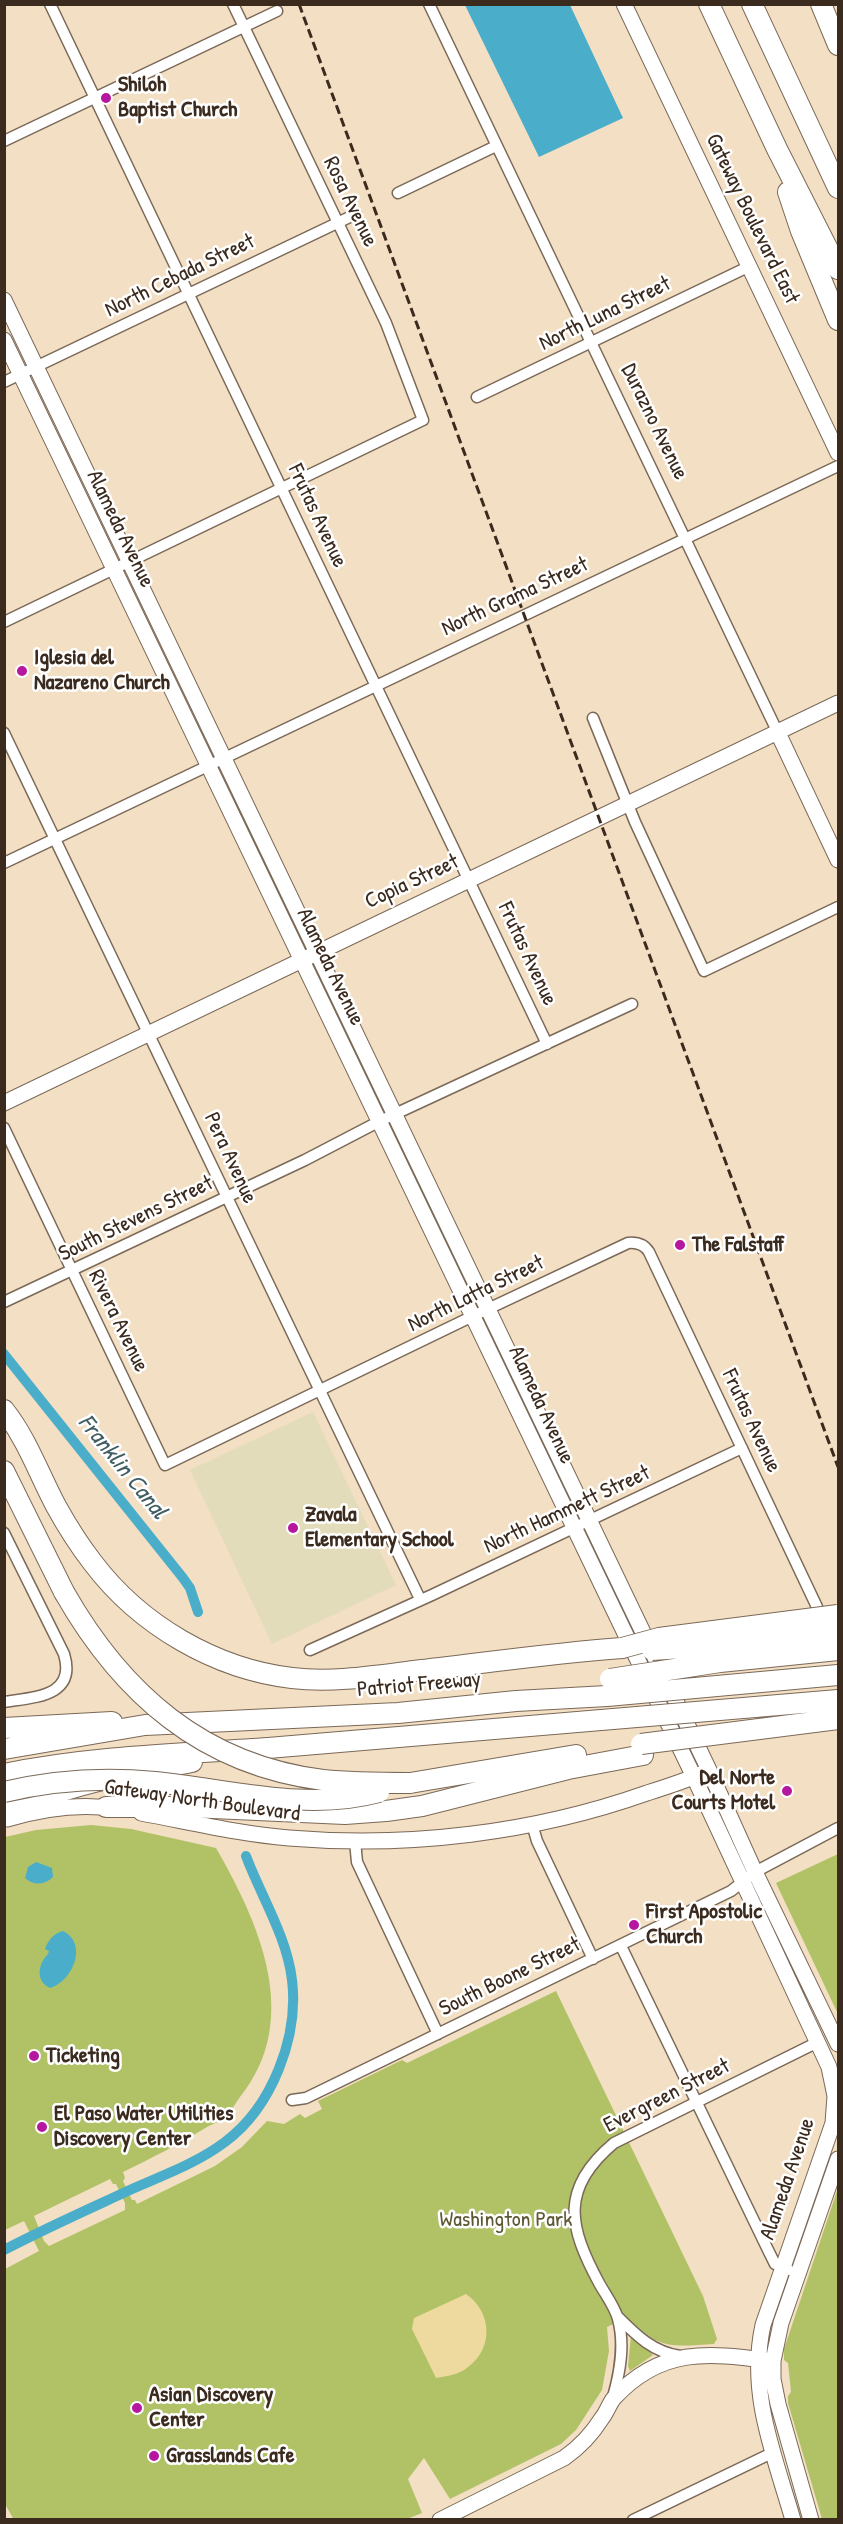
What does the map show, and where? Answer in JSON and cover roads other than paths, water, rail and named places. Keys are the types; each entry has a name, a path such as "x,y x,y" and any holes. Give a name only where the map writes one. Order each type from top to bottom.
{"highway":[{"path":"709,4 777,149 838,269"},
{"path":"752,4 838,188"},
{"path":"821,4 838,45"},
{"path":"777,149 801,231 838,320"},
{"path":"4,1410 33,1456 56,1506 73,1535 114,1588 160,1626 214,1657 243,1668 293,1678 371,1676 586,1650 622,1648 662,1650 838,1633"},
{"path":"4,1471 64,1592 96,1644 116,1669 161,1713 211,1744 276,1770 322,1780 410,1783"},
{"path":"622,1648 659,1638 838,1615"},
{"path":"608,1688 720,1662 838,1650"},
{"path":"608,1688 838,1675"},
{"name":"Patriot Freeway","path":"4,1749 145,1725 398,1713 516,1701 608,1688"},
{"path":"4,1774 43,1766 134,1756 266,1748 838,1700"},
{"path":"4,1792 80,1779 126,1780 285,1799 327,1799 372,1794 410,1783 838,1719"},
{"path":"4,1728 105,1722 145,1725"},
{"path":"106,1808 191,1807 345,1814 386,1811 422,1806 642,1750 838,1730"},
{"path":"4,1814 37,1800 113,1778 266,1748"}],"main road":[{"name":"Gateway Boulevard East","path":"624,4 838,453"},
{"path":"826,4 838,29"},
{"name":"Alameda Avenue","path":"4,300 316,953 387,1118 581,1524 694,1777 818,2042 834,2087 834,2115 762,2325 757,2359 758,2389 793,2520"},
{"name":"Alameda Avenue","path":"4,340 302,960 387,1118"},
{"name":"Copia Street","path":"4,1103 838,703"},
{"name":"Durazno Avenue","path":"778,733 838,860"},
{"name":"Alameda Avenue","path":"581,1524 709,1770 838,2044"},
{"name":"Gateway North Boulevard","path":"4,1820 55,1810 106,1808 249,1834 289,1838 355,1840 468,1834 532,1824 624,1801 709,1770"},
{"name":"Alameda Avenue","path":"811,2520 778,2404 773,2379 773,2361 781,2322 838,2159"},
{"path":"440,2520 564,2458 589,2436 612,2400 636,2378 649,2370 684,2356 706,2354 773,2361"}],"street":[{"name":"Frutas Avenue","path":"50,4 547,1044"},
{"name":"Rosa Avenue","path":"233,4 386,324 423,420 283,489"},
{"name":"Durazno Avenue","path":"429,4 778,733"},
{"path":"4,141 277,11"},
{"path":"398,193 496,146"},
{"name":"North Cebada Street","path":"4,382 356,213"},
{"name":"North Luna Street","path":"477,396 750,266"},
{"name":"North Grama Street","path":"4,863 838,466"},
{"path":"4,622 283,489"},
{"path":"593,718 628,804 704,971 838,907"},
{"name":"Pera Avenue","path":"4,733 420,1599"},
{"name":"South Stevens Street","path":"4,1302 227,1197 387,1118 632,1004"},
{"name":"Rivera Avenue","path":"4,1128 165,1466"},
{"name":"North Latta Street","path":"165,1466 628,1243 637,1243 646,1247 649,1252"},
{"name":"Frutas Avenue","path":"649,1252 817,1607"},
{"name":"North Hammett Street","path":"310,1650 742,1448"},
{"path":"4,1702 51,1693 67,1673 64,1654 6,1538"},
{"path":"532,1824 537,1841 593,1959"},
{"name":"South Boone Street","path":"292,2100 306,2098 621,1946 743,1883 756,1872 838,1828"},
{"path":"355,1840 357,1862 438,2034"},
{"path":"621,1946 775,2264 798,2273"},
{"name":"Evergreen Street","path":"684,2356 662,2353 634,2333 618,2317 580,2245 574,2225 574,2207 579,2191 592,2164 614,2143 818,2042"},
{"name":"Evergreen Street","path":"612,2400 619,2379 621,2359 618,2317"},
{"path":"633,2520 774,2452"}],"water":[{"path":"465,5 570,5 623,118 539,157"},
{"path":"36,1862 52,1868 53,1877 47,1882 32,1882 25,1878 28,1867"},
{"path":"63,1931 71,1937 75,1945 74,1962 65,1978 50,1988 40,1977 40,1967 49,1951 45,1949 48,1943 54,1935"}],"waterway":[{"name":"Franklin Canal","path":"4,1354 183,1578 190,1588 198,1612"},
{"name":"Franklin Canal","path":"4,2250 203,2156 225,2142 242,2127 269,2090 279,2069 291,2024 292,1980 285,1948 246,1856"}],"railway":[{"path":"299,4 838,1467"}],"place":[{"name":"Shiloh Baptist Church","path":"106,98"},
{"name":"Iglesia del Nazareno Church","path":"22,671"},
{"name":"The Falstaff","path":"680,1245"},
{"name":"Zavala Elementary School","path":"293,1528"},
{"name":"Del Norte Courts Motel","path":"787,1791"},
{"name":"First Apostolic Church","path":"634,1925"},
{"name":"Ticketing","path":"34,2056"},
{"name":"El Paso Water Utilities Discovery Center","path":"42,2127"},
{"name":"Asian Discovery Center","path":"137,2408"},
{"name":"Grasslands Cafe","path":"154,2456"}],"park label":[{"name":"Washington Park","path":"506,2220"}]}
